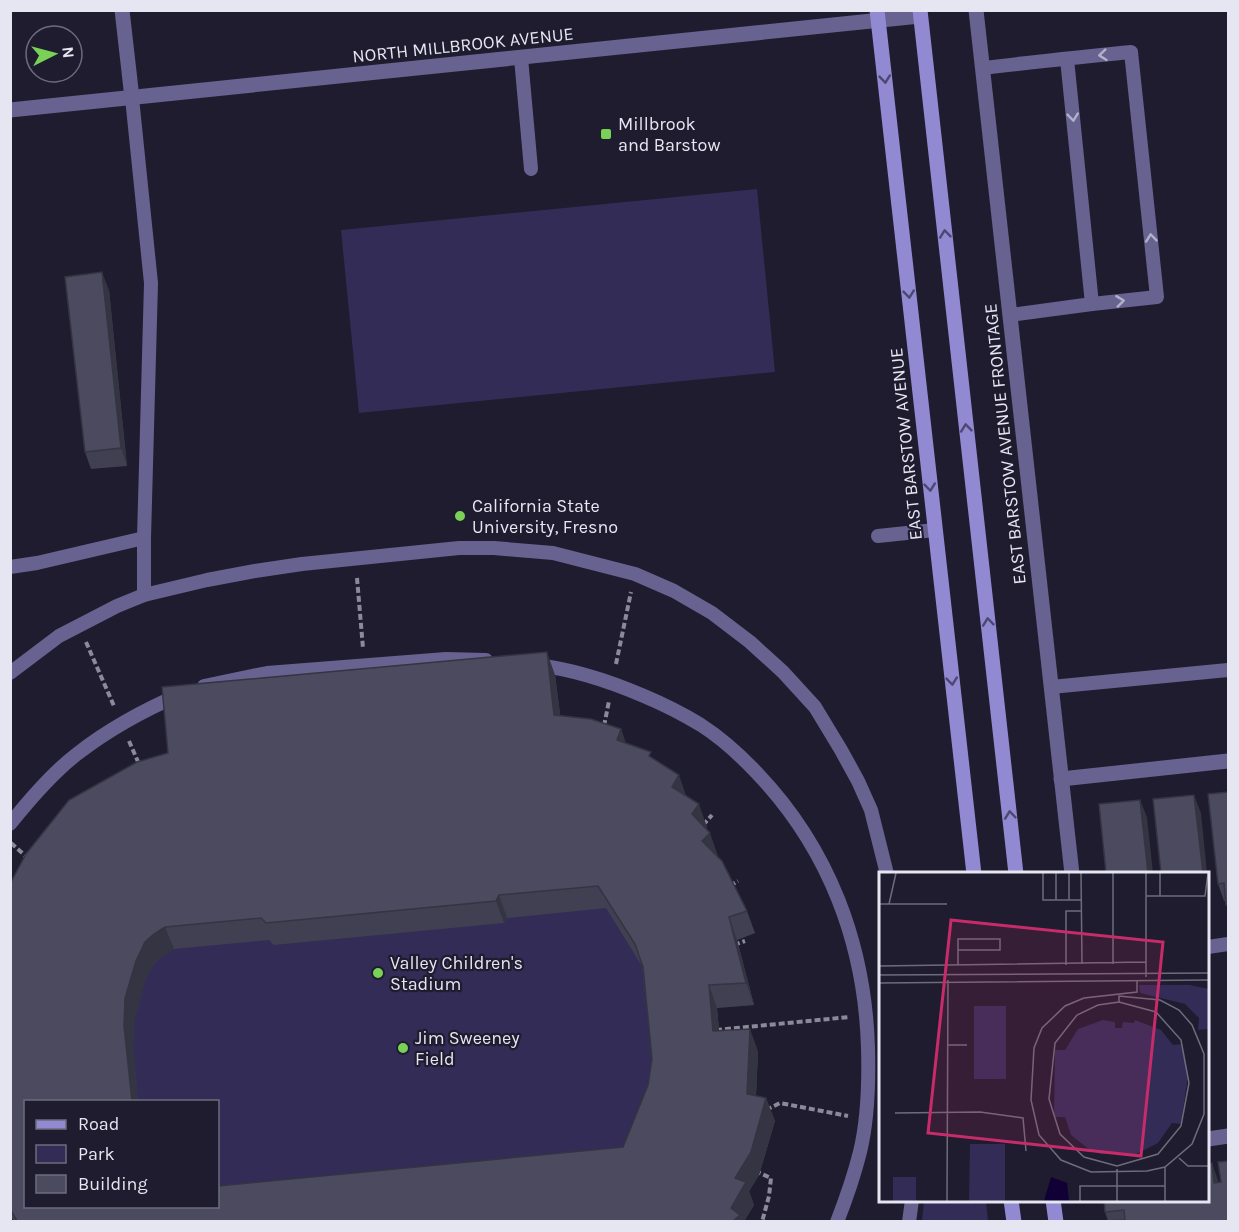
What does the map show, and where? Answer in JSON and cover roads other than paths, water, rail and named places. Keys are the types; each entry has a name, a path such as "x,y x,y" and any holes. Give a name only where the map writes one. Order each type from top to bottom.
{"main road":[{"path":"920,13 1016,872"},
{"name":"EAST BARSTOW AVENUE","path":"878,16 974,872"},
{"path":"1011,1202 1014,1221"},
{"path":"1053,1202 1056,1221"}],"street":[{"path":"122,10 132,99"},
{"name":"EAST BARSTOW AVENUE FRONTAGE","path":"976,10 1072,872"},
{"name":"NORTH MILLBROOK AVENUE","path":"10,110 521,58 920,13"},
{"path":"1061,779 1228,761"},
{"path":"1209,1138 1228,1136"}],"lane":[{"path":"983,68 1131,51 1157,297 1010,315"},
{"path":"521,58 531,169"},
{"path":"1067,59 1092,304"},
{"path":"132,99 151,283 144,595"},
{"path":"878,536 935,530"},
{"path":"10,567 37,563 144,538"},
{"path":"10,673 42,647 78,625 117,606 144,595 207,580 255,571 459,548 494,548 553,553 635,574 674,591 711,613 750,642 783,672 815,707 858,781 871,810 887,872"},
{"path":"10,824 75,754 121,723 160,703 204,686 267,673 446,659 499,661"},
{"path":"520,663 572,670 613,682 661,703 703,726 741,757 767,783 792,814 816,852 837,896 850,931 874,1014 860,1152 848,1194 837,1221"},
{"path":"1051,687 1228,670"},
{"path":"1209,947 1228,944"},
{"path":"909,1221 912,1202"}],"place":[{"name":"Millbrook and Barstow","path":"606,134"},
{"name":"California State University, Fresno","path":"460,516"},
{"name":"Valley Children's Stadium","path":"378,973"},
{"name":"Jim Sweeney Field","path":"403,1048"}]}
